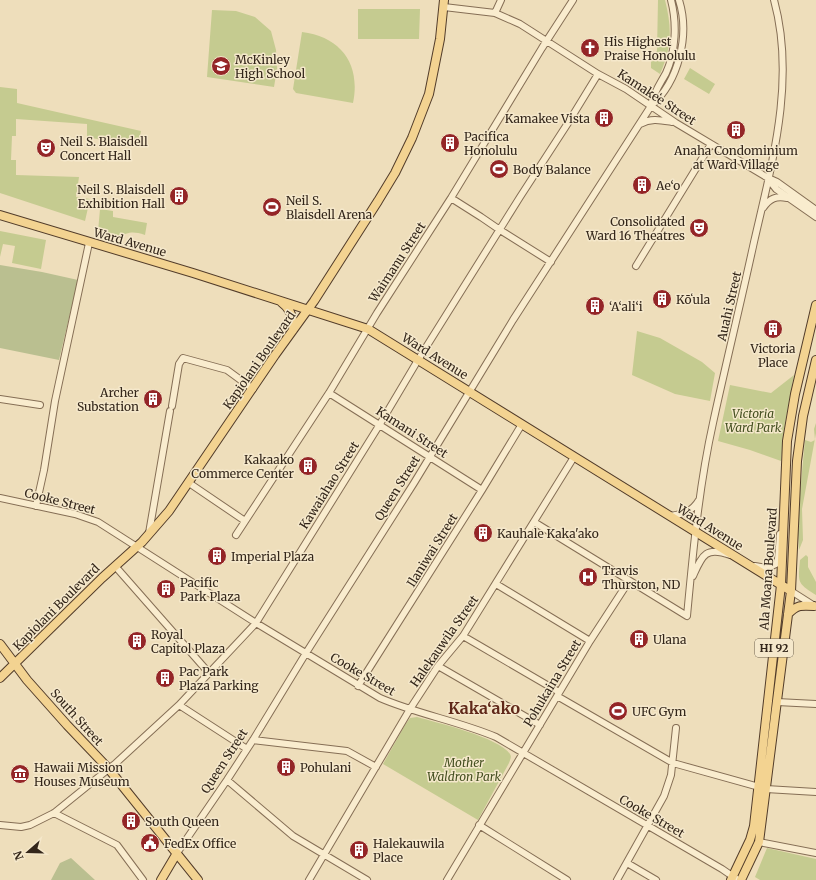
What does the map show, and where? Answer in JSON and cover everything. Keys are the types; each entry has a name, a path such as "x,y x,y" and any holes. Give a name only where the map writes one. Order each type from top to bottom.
{"main road":[{"name":"Kapiolani Boulevard","path":"0,678 149,534 169,511 308,310 395,173 412,138 429,94 440,39 444,4"},
{"name":"Ward Avenue","path":"1,216 193,273 368,329 791,591"},
{"path":"274,299 286,306 291,312 293,319 293,331"},
{"name":"Ala Moana Boulevard","path":"736,879 754,826 781,585 787,441 795,394 816,306"},
{"name":"Ala Moana Boulevard","path":"736,879 759,842 791,591 798,462 803,416 816,360"},
{"path":"788,614 796,607 804,605 815,606"},
{"name":"South Street","path":"0,644 15,665 67,725 108,768 198,880"},
{"name":"Queen Street","path":"161,880 177,853"}],"street":[{"path":"495,13 501,0"},
{"name":"Waimanu Street","path":"236,535 329,393 573,0"},
{"name":"Queen Street","path":"651,106 652,97 666,72 673,49 674,19 671,0"},
{"name":"Queen Street","path":"177,853 253,740 306,653 411,489 513,320 651,106 668,85 678,62 683,36 683,20 679,0"},
{"name":"Auahi Street","path":"629,581 687,616 700,499 711,430 761,211 779,124 783,78 781,41 774,0"},
{"name":"Kamakeʻe Street","path":"444,4 495,13 520,24 598,74 617,83 676,123 777,182 816,210"},
{"name":"Kawaiahao Street","path":"0,825 21,827 30,825 54,813 116,763 179,705 256,623 380,424 418,360 598,74"},
{"path":"639,125 645,121 655,119 676,123"},
{"path":"636,266 711,144"},
{"name":"Kamakeʻe Street","path":"768,178 776,189 816,217"},
{"path":"761,211 766,203 774,197 788,198"},
{"path":"451,198 551,262"},
{"path":"36,506 44,470 55,401 89,243"},
{"path":"149,534 179,364 183,358 227,370 253,389"},
{"name":"Kamani Street","path":"329,393 482,490"},
{"path":"0,399 40,405"},
{"name":"Ilaniwai Street","path":"358,686 522,424"},
{"name":"Halekauwila Street","path":"310,880 410,709 438,666 463,636 574,457"},
{"path":"189,483 246,521"},
{"path":"690,583 701,558 707,553 722,553 755,566 764,568 772,567 776,563 785,494"},
{"name":"Cooke Street","path":"0,498 75,514 98,522 135,547 358,686 380,698 410,709 473,727 496,737 736,879"},
{"path":"670,516 686,512 696,505 700,499"},
{"path":"534,522 629,581"},
{"path":"115,566 209,673"},
{"name":"Pohukaina Street","path":"447,880 590,641 629,581"},
{"path":"496,584 590,641"},
{"name":"Ward Avenue","path":"791,591 815,606"},
{"path":"463,636 672,763 766,790 816,792"},
{"path":"438,666 540,725"},
{"path":"777,702 816,704"},
{"path":"179,705 247,749"},
{"path":"617,880 664,796 671,775 676,728"},
{"path":"253,740 347,751 376,767"},
{"path":"227,780 292,836 367,880"},
{"path":"54,813 116,845 143,880"},
{"path":"479,825 567,880"},
{"path":"759,842 816,854"},
{"path":"627,863 656,880"}],"green space":[{"path":"658,0 665,0 670,29 667,55 660,74 651,68 651,56 657,51"},
{"path":"358,9 420,9 419,39 358,39"},
{"path":"212,10 236,11 255,17 271,31 276,50 277,69 274,87 207,77"},
{"path":"302,32 316,35 328,40 337,46 345,55 351,65 354,76 355,89 353,103 296,93 293,89"},
{"path":"690,68 715,84 709,94 684,79"},
{"path":"0,87 17,89 17,103 141,131 138,147 87,137 87,124 16,119 16,136 12,136 11,160 16,160 16,175 79,177 76,197 90,199 85,221 0,193"},
{"path":"100,209 113,211 113,217 147,223 145,235 131,233 117,238 98,232"},
{"path":"0,231 46,240 41,269 12,263 15,246 3,244 0,257"},
{"path":"0,265 78,280 59,360 0,348"},
{"name":"Victoria Ward Park","path":"637,331 660,338 702,362 715,373 710,401 675,394 632,375"},
{"name":"Victoria Ward Park","path":"794,375 786,418 781,461 718,441 730,385 771,393"},
{"path":"816,423 816,433 815,439 814,429"},
{"path":"805,440 811,442 815,440 802,509 803,540 799,550 798,534 800,493"},
{"path":"806,555 808,557 808,567 816,582 816,595 802,585 799,578 800,560"},
{"name":"Mother Waldron Park","path":"417,717 481,736 503,748 510,754 511,757 509,763 478,820 383,764 410,718"},
{"path":"767,848 816,859 816,880 760,880 755,877"},
{"path":"71,858 95,880 51,880 60,863"}],"place":[{"name":"His Highest Praise Honolulu","path":"590,48"},
{"name":"McKinley High School","path":"221,66"},
{"name":"Kamakee Vista","path":"604,118"},
{"name":"Anaha Condominium at Ward Village","path":"736,130"},
{"name":"Pacifica Honolulu","path":"450,143"},
{"name":"Neil S. Blaisdell Concert Hall","path":"46,148"},
{"name":"Body Balance","path":"499,169"},
{"name":"Ae‘o","path":"642,185"},
{"name":"Neil S. Blaisdell Exhibition Hall","path":"179,196"},
{"name":"Neil S. Blaisdell Arena","path":"272,207"},
{"name":"Consolidated Ward 16 Theatres","path":"699,228"},
{"name":"Kōʻula","path":"662,299"},
{"name":"‘A‘ali‘i","path":"595,306"},
{"name":"Victoria Place","path":"773,329"},
{"name":"Archer Substation","path":"153,399"},
{"name":"Kakaako Commerce Center","path":"308,466"},
{"name":"Kauhale Kaka'ako","path":"483,533"},
{"name":"Imperial Plaza","path":"217,556"},
{"name":"Travis Thurston, ND","path":"588,577"},
{"name":"Pacific Park Plaza","path":"166,589"},
{"name":"Ulana","path":"639,639"},
{"name":"Royal Capitol Plaza","path":"137,641"},
{"name":"Pac Park Plaza Parking","path":"165,678"},
{"name":"UFC Gym","path":"618,711"},
{"name":"Pohulani","path":"286,767"},
{"name":"Hawaii Mission Houses Museum","path":"20,774"},
{"name":"South Queen","path":"131,821"},
{"name":"FedEx Office","path":"150,843"},
{"name":"Halekauwila Place","path":"359,850"}],"district":[{"name":"Kaka‘ako","path":"484,708"}]}
